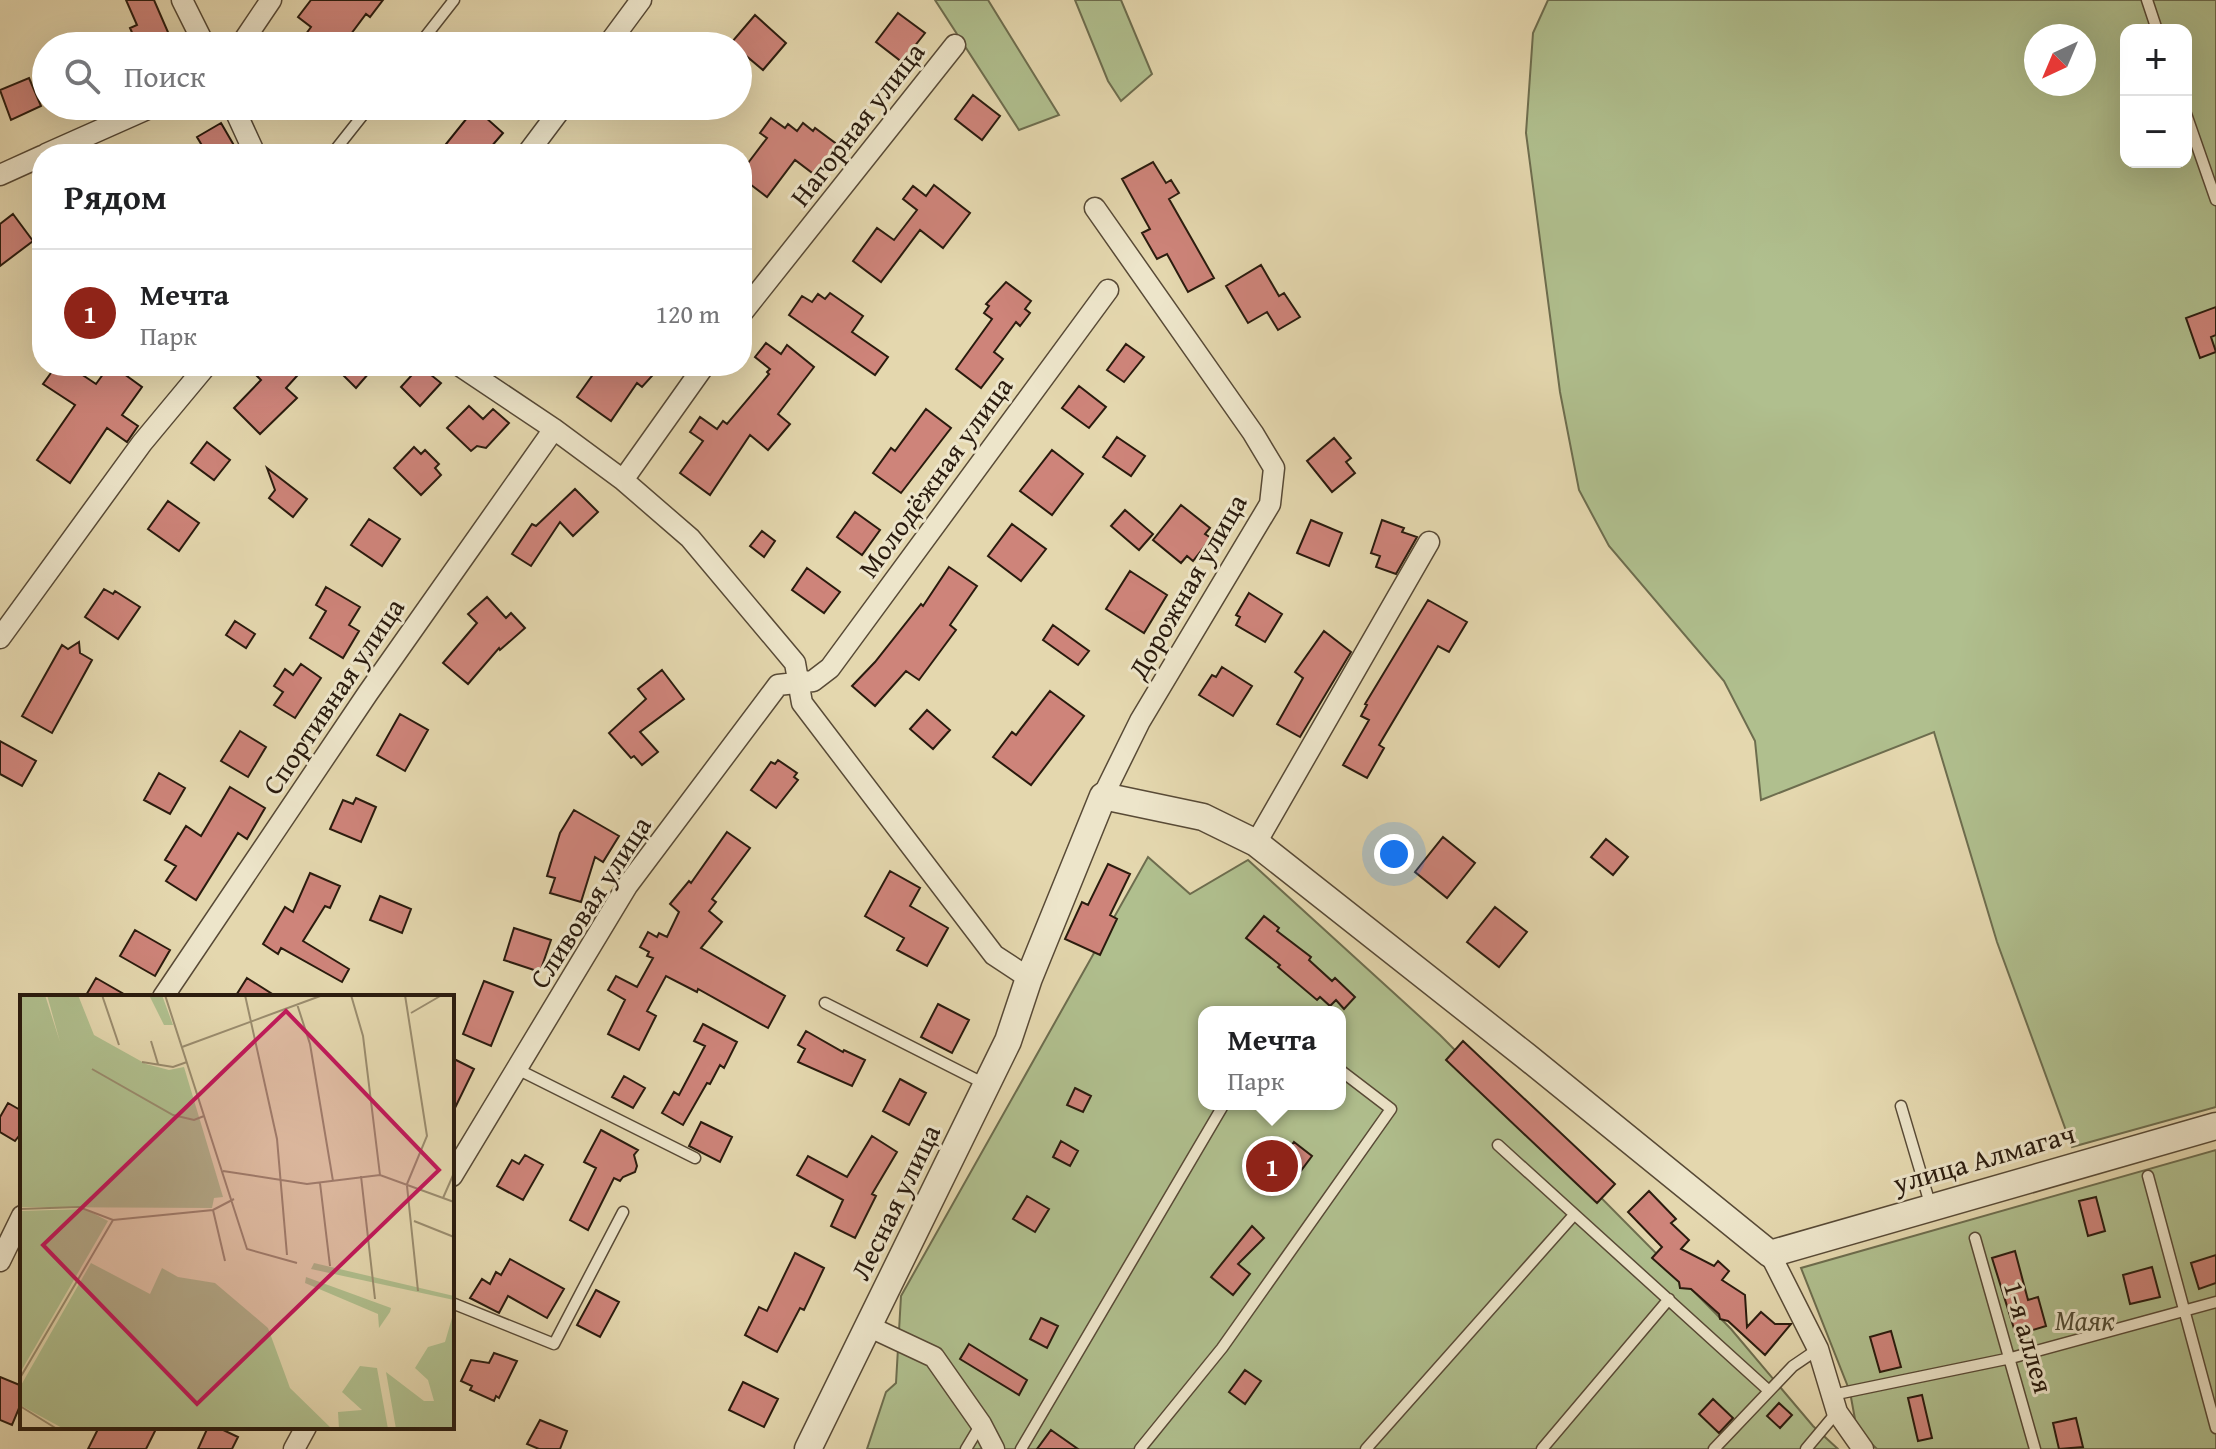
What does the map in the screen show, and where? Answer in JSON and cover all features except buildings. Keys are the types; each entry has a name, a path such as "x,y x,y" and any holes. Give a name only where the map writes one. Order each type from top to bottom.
{"street":[{"path":"182,0 198,32"},
{"path":"249,32 271,0"},
{"path":"617,32 641,0"},
{"name":"Нагорная улица","path":"752,300 955,45"},
{"path":"69,144 123,120"},
{"path":"239,120 250,144"},
{"path":"534,144 552,120"},
{"path":"0,175 32,160"},
{"name":"Дорожная улица","path":"1095,208 1253,433 1274,468 1270,504 1140,721 1103,796"},
{"name":"Молодёжная улица","path":"798,683 813,681 830,668 1108,290"},
{"path":"0,638 142,443 198,376"},
{"path":"475,376 623,480 690,538 795,663 802,703 994,955 1029,978"},
{"path":"623,480 697,376"},
{"name":"Спортивная улица","path":"164,995 368,693 554,429"},
{"path":"1256,843 1429,542"},
{"name":"Сливовая улица","path":"454,1173 627,886 778,685 798,683"},
{"path":"1103,796 1203,817 1256,843 1770,1254 1818,1349 1834,1404 1863,1449"},
{"name":"Лесная улица","path":"808,1449 1008,1041 1029,978 1103,796"},
{"name":"улица Алмагач","path":"1770,1254 2216,1126"},
{"path":"0,1261 20,1220"},
{"path":"870,1327 934,1357 981,1424 994,1449"},
{"path":"294,1449 305,1429"}],"lane":[{"path":"429,32 454,0"},
{"path":"2147,0 2155,24"},
{"path":"340,144 359,120"},
{"path":"2192,131 2216,200"},
{"path":"825,1003 987,1085"},
{"path":"517,1069 695,1158"},
{"path":"1140,1449 1222,1348 1391,1109 1346,1075"},
{"path":"1901,1106 1931,1207"},
{"path":"1021,1449 1220,1110"},
{"path":"1498,1145 1768,1390"},
{"path":"2148,1176 2216,1428"},
{"path":"454,1304 554,1344 623,1212"},
{"path":"1366,1449 1573,1216"},
{"name":"1-я аллея","path":"1975,1238 2035,1449"},
{"path":"1542,1449 1669,1299"},
{"path":"1806,1449 1834,1404 2216,1302"},
{"path":"1714,1449 1768,1390 1793,1366 1818,1349"},
{"path":"966,1449 981,1424"}],"green space":[{"path":"935,0 988,0 1059,115 1019,130"},
{"path":"1075,0 1121,0 1152,74 1121,101 1108,81"},
{"path":"1548,0 2216,0 2216,1107 2072,1147 1997,942 1934,732 1761,800 1755,741 1724,681 1609,546 1579,490 1560,392 1526,133 1533,33"},
{"path":"1148,857 1190,894 1248,860 1440,1035 1731,1329 1813,1426 1838,1449 867,1449 886,1392 896,1383 901,1296"},
{"name":"Маяк","path":"2216,1150 2216,1449 1877,1449 1857,1430 1850,1392 1801,1268"}],"place":[{"name":"Мечта","path":"1272,1166"}]}
